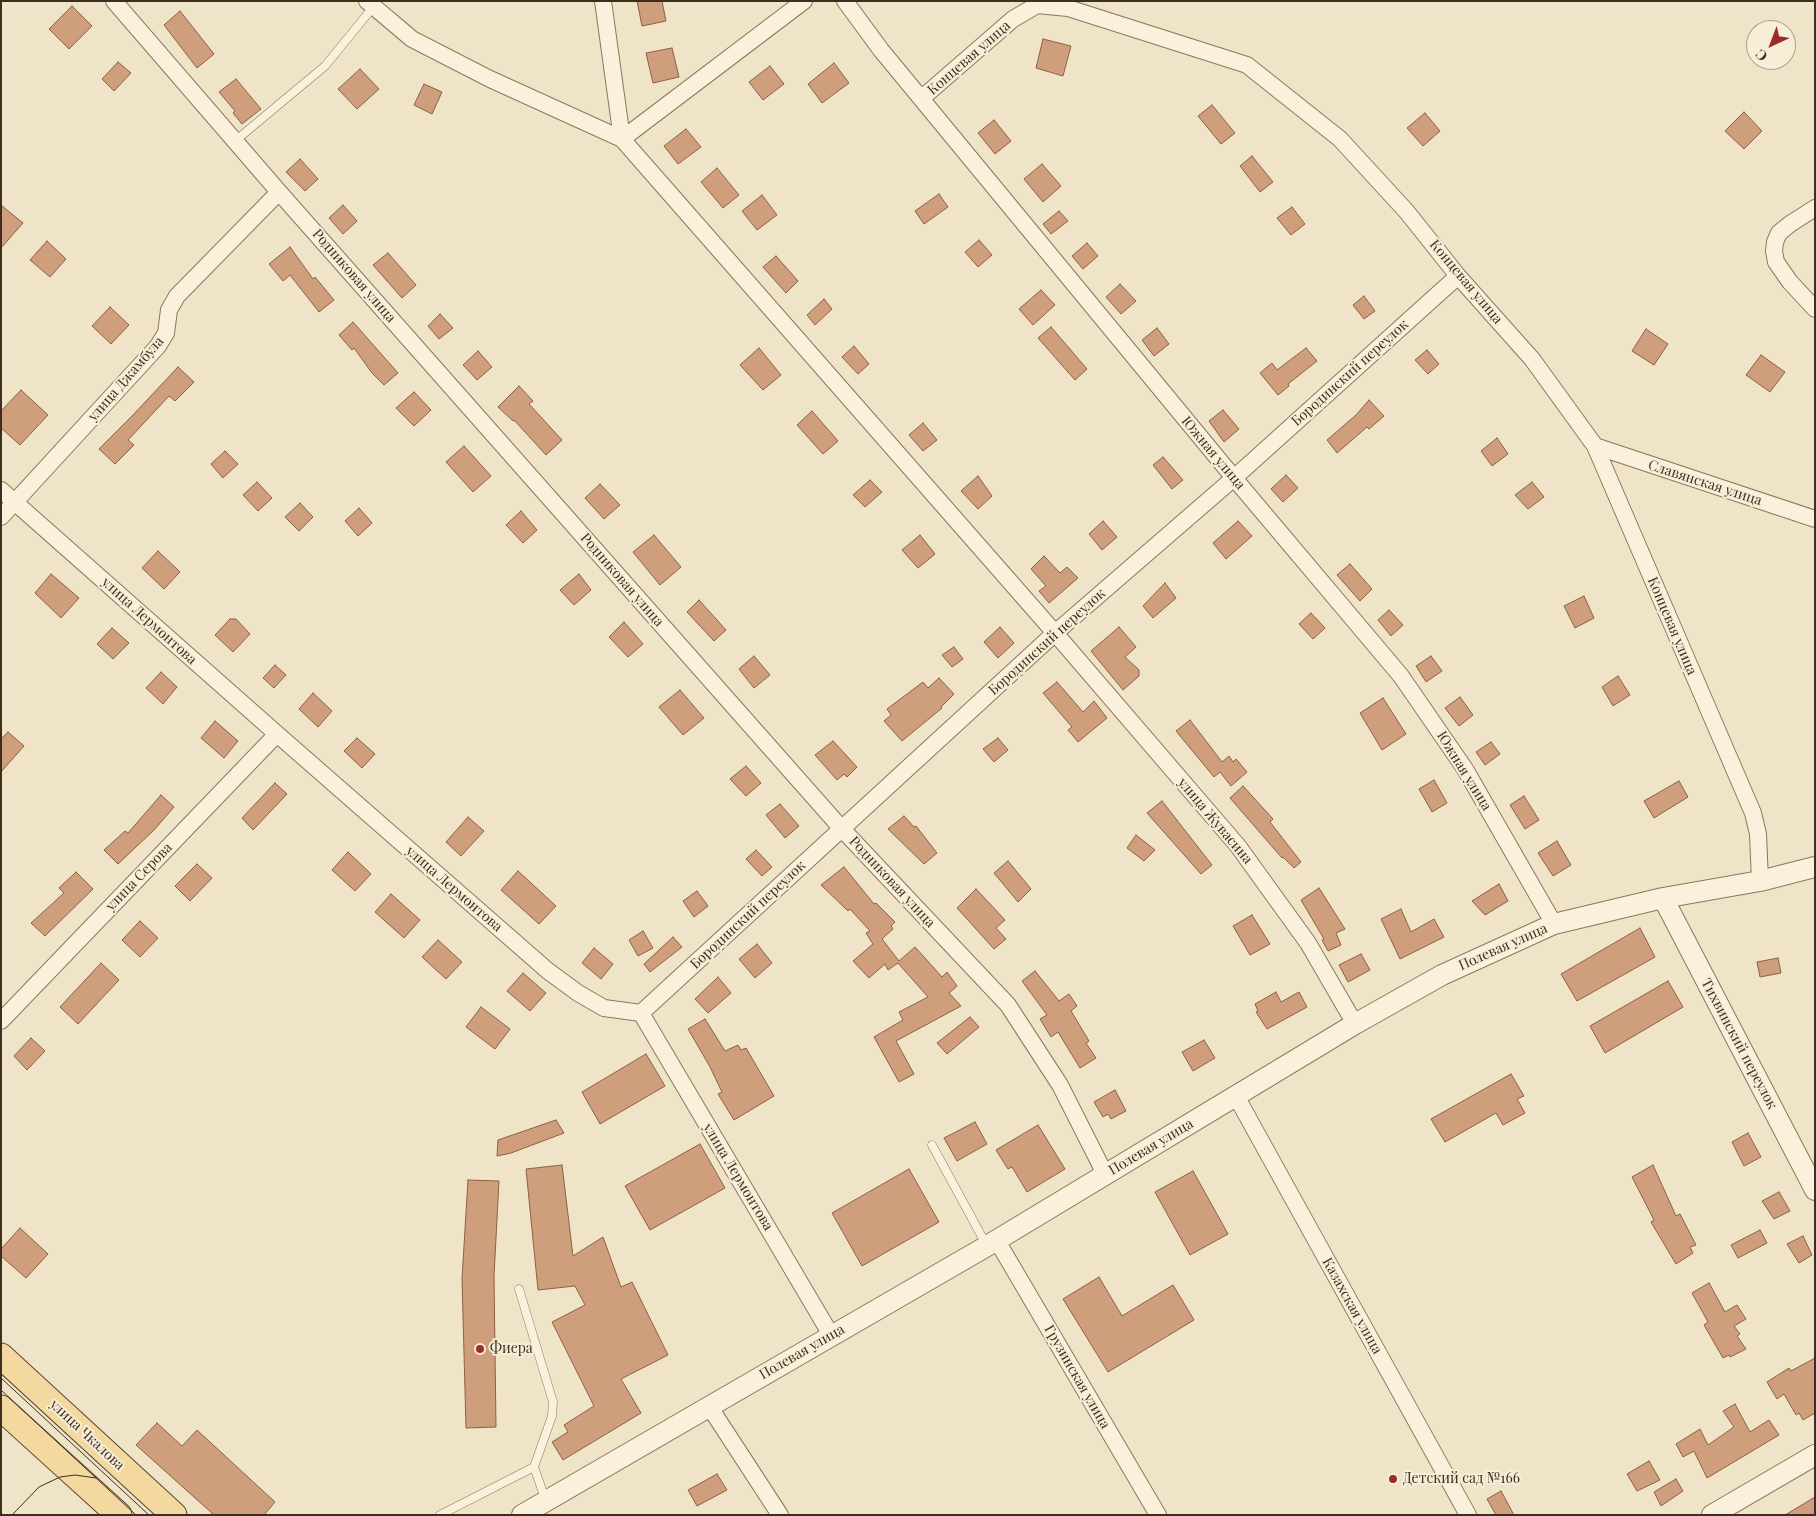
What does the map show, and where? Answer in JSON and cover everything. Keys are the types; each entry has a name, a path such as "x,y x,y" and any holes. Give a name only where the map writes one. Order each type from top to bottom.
{"main road":[{"name":"улица Чкалова","path":"1,1356 174,1515"},
{"path":"1,1408 119,1515"}],"street":[{"name":"Родниковая улица","path":"114,1 279,192 842,829 1008,1005 1060,1085 1105,1174"},
{"path":"603,1 622,139"},
{"path":"622,139 804,1"},
{"name":"Южная улица","path":"845,1 881,50 1234,478 1401,676 1465,769 1554,924"},
{"path":"372,3 412,39 490,79 622,139"},
{"name":"Концевая улица","path":"922,98 1031,3 1068,8 1247,65 1340,139 1407,212 1458,276 1532,359 1595,446 1753,813 1758,834 1760,881"},
{"name":"улица Жувасина","path":"622,139 1055,633 1238,846 1308,942 1355,1024"},
{"name":"улица Джамбула","path":"1,517 158,346 166,333 169,310 177,296 279,192"},
{"path":"1815,208 1779,233 1774,251 1776,262 1790,282 1815,309"},
{"name":"Бородинский переулок","path":"641,1014 1055,633 1234,478 1458,276"},
{"name":"Славянская улица","path":"1595,446 1815,519"},
{"name":"улица Лермонтова","path":"1,490 548,971 578,993 604,1008 641,1014 831,1335"},
{"name":"улица Серова","path":"1,1021 277,734"},
{"name":"Полевая улица","path":"522,1515 992,1242 1355,1024 1442,975 1554,924 1663,898 1760,881 1815,867"},
{"name":"Тихвинский переулок","path":"1663,898 1815,1190"},
{"name":"Казахская улица","path":"1236,1096 1468,1515"},
{"name":"Грузинская улица","path":"992,1242 1158,1515"},
{"path":"709,1406 780,1515"},
{"path":"1712,1515 1815,1455"}],"lane":[{"path":"235,141 325,66 372,3"},
{"path":"932,1146 992,1242"},
{"path":"519,1289 553,1402 552,1416 534,1466 546,1501"},
{"path":"440,1515 534,1466"}],"building":[{"path":"637,1 662,1 666,21 642,26"},
{"path":"72,6 92,26 69,49 49,29"},
{"path":"180,11 214,54 197,68 164,25"},
{"path":"1043,39 1071,46 1063,76 1036,68"},
{"path":"672,48 679,77 653,83 646,53"},
{"path":"118,62 131,73 114,91 102,79"},
{"path":"834,63 849,83 822,103 808,84"},
{"path":"770,66 784,84 763,100 749,82"},
{"path":"360,69 379,89 357,109 338,89"},
{"path":"236,79 261,109 242,124 233,113 235,111 219,92"},
{"path":"424,84 442,92 432,114 414,105"},
{"path":"1212,105 1235,133 1221,144 1198,116"},
{"path":"1744,112 1762,131 1744,149 1725,131"},
{"path":"1425,113 1440,131 1423,146 1407,128"},
{"path":"994,120 1011,141 995,154 978,133"},
{"path":"686,129 701,147 678,164 664,146"},
{"path":"1252,156 1273,182 1260,192 1240,166"},
{"path":"300,159 318,179 305,191 286,172"},
{"path":"1042,164 1061,186 1043,202 1024,179"},
{"path":"717,168 739,195 723,208 701,182"},
{"path":"939,194 948,207 924,224 915,211"},
{"path":"762,195 777,215 757,230 742,211"},
{"path":"1,205 23,223 1,248"},
{"path":"343,205 357,221 343,234 329,218"},
{"path":"1292,207 1305,224 1291,235 1277,218"},
{"path":"1059,211 1068,221 1051,234 1043,224"},
{"path":"979,240 992,255 978,267 965,252"},
{"path":"47,241 66,259 50,277 30,260"},
{"path":"1087,243 1098,256 1083,269 1072,256"},
{"path":"290,247 313,279 315,277 334,300 319,312 290,275 283,281 269,264"},
{"path":"388,253 416,285 402,298 373,265"},
{"path":"776,256 798,281 786,293 763,267"},
{"path":"1120,284 1136,301 1121,314 1106,297"},
{"path":"1041,290 1055,305 1033,325 1019,309"},
{"path":"1364,296 1375,311 1364,319 1353,305"},
{"path":"824,299 832,309 815,325 807,315"},
{"path":"110,307 129,325 111,344 92,326"},
{"path":"440,314 453,328 439,339 428,326"},
{"path":"353,322 398,373 384,385 372,373 354,348 352,350 339,335"},
{"path":"1051,327 1087,369 1075,380 1038,338"},
{"path":"1157,328 1169,344 1154,356 1142,340"},
{"path":"1646,329 1668,344 1654,365 1632,351"},
{"path":"854,346 869,364 858,374 842,357"},
{"path":"759,348 781,375 763,390 740,365"},
{"path":"1306,348 1317,361 1288,384 1289,386 1278,395 1260,373 1272,363 1277,370"},
{"path":"1427,350 1439,364 1428,374 1415,360"},
{"path":"478,351 492,367 477,380 463,365"},
{"path":"1761,355 1785,372 1770,392 1746,375"},
{"path":"178,367 194,382 175,401 169,396 128,440 134,445 115,464 99,449"},
{"path":"519,386 533,401 529,404 562,440 546,455 514,420 498,407"},
{"path":"21,390 48,415 20,445 1,428 1,411"},
{"path":"414,392 431,410 414,426 396,408"},
{"path":"1369,400 1384,416 1369,429 1367,427 1337,453 1327,440 1356,415"},
{"path":"1223,410 1239,429 1224,442 1209,421"},
{"path":"812,411 838,441 823,454 797,425"},
{"path":"923,423 937,440 923,451 909,435"},
{"path":"1497,438 1508,454 1492,466 1481,451"},
{"path":"464,446 491,476 473,492 446,462"},
{"path":"225,451 238,464 223,478 211,464"},
{"path":"1163,457 1183,480 1172,489 1153,465"},
{"path":"1286,475 1298,488 1283,502 1271,489"},
{"path":"978,476 992,496 978,509 961,491"},
{"path":"870,480 882,492 865,507 853,495"},
{"path":"257,482 272,498 258,511 243,495"},
{"path":"1532,482 1544,497 1528,509 1515,495"},
{"path":"600,484 620,505 604,519 585,498"},
{"path":"300,503 313,517 299,531 285,517"},
{"path":"359,508 372,523 358,536 345,521"},
{"path":"521,511 537,530 523,543 506,525"},
{"path":"1103,521 1117,537 1102,550 1089,534"},
{"path":"1238,521 1252,536 1226,559 1213,543"},
{"path":"654,535 681,567 660,585 633,552"},
{"path":"920,535 935,554 918,568 902,550"},
{"path":"158,551 180,572 164,589 142,568"},
{"path":"1044,556 1060,573 1067,567 1078,578 1049,603 1039,591 1046,586 1031,569"},
{"path":"1350,564 1372,589 1360,601 1337,575"},
{"path":"51,574 79,598 61,618 35,593"},
{"path":"579,574 591,590 574,605 560,590"},
{"path":"1165,583 1176,598 1153,618 1143,606"},
{"path":"1584,596 1594,618 1575,628 1564,606"},
{"path":"699,600 726,630 714,641 687,612"},
{"path":"1389,610 1403,625 1391,636 1378,620"},
{"path":"1311,613 1325,628 1313,639 1299,624"},
{"path":"230,619 236,619 250,634 233,652 215,635"},
{"path":"624,622 643,644 628,657 609,637"},
{"path":"1000,627 1014,643 998,658 984,642"},
{"path":"1119,627 1136,647 1125,657 1139,670 1139,676 1123,690 1091,651"},
{"path":"112,628 129,643 113,659 97,644"},
{"path":"954,647 963,659 952,667 942,655"},
{"path":"754,656 770,675 754,688 739,669"},
{"path":"1431,656 1442,671 1426,682 1416,666"},
{"path":"275,665 286,675 274,688 263,678"},
{"path":"161,672 177,687 163,704 146,688"},
{"path":"1618,676 1630,695 1613,706 1602,687"},
{"path":"939,678 954,694 942,708 902,741 884,721 891,715 887,709 923,682 928,688"},
{"path":"1057,682 1083,712 1094,701 1107,718 1078,742 1068,730 1072,727 1043,693"},
{"path":"680,690 704,718 683,735 659,707"},
{"path":"313,693 332,711 318,727 299,709"},
{"path":"1460,697 1473,715 1459,726 1445,708"},
{"path":"1383,698 1406,734 1382,750 1360,713"},
{"path":"1190,720 1222,762 1229,756 1233,762 1236,759 1247,772 1231,786 1220,772 1214,777 1176,731"},
{"path":"215,721 238,741 224,758 201,738"},
{"path":"8,732 24,746 1,772 1,739"},
{"path":"357,738 375,754 362,768 344,751"},
{"path":"998,738 1008,750 994,762 983,749"},
{"path":"833,741 857,767 847,777 844,774 837,780 815,755"},
{"path":"1491,742 1500,754 1485,765 1476,752"},
{"path":"746,766 761,783 746,796 730,779"},
{"path":"1434,780 1447,803 1432,812 1419,789"},
{"path":"1679,781 1688,797 1654,818 1644,801"},
{"path":"275,783 287,794 253,830 242,818"},
{"path":"1243,786 1273,819 1270,822 1301,862 1294,868 1282,858 1230,798"},
{"path":"161,795 174,807 154,830 118,864 104,850 125,831 128,833"},
{"path":"1524,796 1539,820 1525,829 1510,805"},
{"path":"1162,801 1212,865 1201,874 1147,813"},
{"path":"780,804 799,826 785,838 766,815"},
{"path":"904,816 914,827 916,826 937,853 924,864 888,829"},
{"path":"468,817 484,831 461,856 446,842"},
{"path":"1136,835 1155,850 1144,861 1127,848"},
{"path":"1557,841 1571,865 1553,876 1538,853"},
{"path":"756,850 772,867 762,876 746,859"},
{"path":"348,852 371,874 355,891 332,870"},
{"path":"1008,861 1031,889 1018,902 994,873"},
{"path":"197,864 212,878 190,901 175,886"},
{"path":"844,867 874,904 876,903 895,922 891,926 893,929 882,939 899,961 915,947 942,977 947,972 957,986 949,993 961,1006 896,1041 914,1074 899,1082 874,1037 903,1020 899,1012 928,997 898,963 888,970 885,964 869,978 853,961 873,944 866,933 870,931 850,909 848,911 821,885"},
{"path":"518,871 556,906 539,924 501,890"},
{"path":"76,872 93,889 45,936 31,923 64,893 59,888"},
{"path":"1499,884 1508,901 1485,915 1472,901"},
{"path":"1319,888 1345,929 1336,933 1341,945 1328,951 1322,940 1324,939 1301,900"},
{"path":"976,889 1005,920 996,928 1006,939 994,949 957,908"},
{"path":"697,891 708,906 694,917 683,901"},
{"path":"391,894 420,920 404,938 375,912"},
{"path":"1401,909 1411,932 1434,919 1444,937 1400,959 1381,919"},
{"path":"1252,915 1270,944 1250,955 1233,926"},
{"path":"140,921 158,938 140,957 122,940"},
{"path":"1640,928 1655,957 1577,1001 1561,974"},
{"path":"643,931 653,948 638,956 629,940"},
{"path":"673,937 682,947 650,972 644,964"},
{"path":"438,940 462,962 446,979 422,957"},
{"path":"757,944 772,963 755,978 739,959"},
{"path":"594,948 613,964 601,979 582,963"},
{"path":"1361,954 1370,970 1348,982 1339,965"},
{"path":"1778,958 1781,973 1760,977 1757,962"},
{"path":"101,963 119,980 78,1024 60,1007"},
{"path":"1035,971 1059,1001 1069,994 1077,1006 1071,1011 1089,1041 1086,1043 1096,1058 1080,1068 1058,1032 1051,1037 1040,1019 1047,1015 1022,981"},
{"path":"523,973 546,993 530,1011 507,991"},
{"path":"718,977 731,993 708,1013 695,999"},
{"path":"1668,981 1683,1007 1605,1053 1590,1026"},
{"path":"1276,992 1281,1002 1299,992 1307,1007 1267,1029 1256,1012 1258,1011 1255,1004"},
{"path":"481,1007 510,1029 495,1049 466,1027"},
{"path":"970,1017 979,1027 947,1054 937,1043"},
{"path":"705,1019 725,1051 738,1045 741,1050 746,1048 774,1096 734,1120 718,1094 722,1092 688,1029"},
{"path":"31,1038 45,1051 27,1070 14,1056"},
{"path":"1204,1040 1215,1058 1193,1071 1182,1052"},
{"path":"646,1054 665,1086 600,1124 582,1092"},
{"path":"1511,1074 1524,1096 1517,1099 1525,1113 1503,1125 1496,1113 1445,1142 1431,1119"},
{"path":"1115,1090 1126,1111 1111,1119 1108,1114 1103,1117 1094,1102"},
{"path":"556,1120 564,1133 511,1153 497,1156 498,1140"},
{"path":"975,1122 987,1144 957,1161 944,1138"},
{"path":"1038,1125 1065,1169 1027,1192 1012,1167 1008,1169 996,1150"},
{"path":"1748,1133 1761,1157 1744,1166 1732,1142"},
{"path":"700,1144 725,1188 650,1230 625,1186"},
{"path":"562,1165 573,1256 603,1237 621,1287 632,1282 668,1355 621,1379 641,1413 563,1460 552,1442 568,1432 564,1425 594,1406 552,1322 585,1305 575,1286 538,1290 526,1169"},
{"path":"1653,1165 1676,1216 1680,1214 1696,1245 1690,1247 1693,1253 1676,1264 1651,1222 1654,1220 1632,1177"},
{"path":"909,1169 939,1222 862,1266 832,1213"},
{"path":"1193,1171 1228,1234 1190,1255 1155,1192"},
{"path":"468,1180 499,1181 494,1276 496,1427 466,1428 462,1279"},
{"path":"1779,1192 1790,1211 1774,1219 1762,1201"},
{"path":"20,1228 48,1254 26,1278 1,1256 1,1249"},
{"path":"1760,1230 1767,1243 1738,1258 1731,1245"},
{"path":"1803,1236 1812,1255 1799,1263 1787,1244"},
{"path":"1099,1277 1122,1316 1173,1285 1194,1320 1108,1372 1063,1299"},
{"path":"1709,1283 1725,1312 1737,1305 1746,1319 1734,1326 1740,1334 1737,1336 1746,1349 1730,1357 1729,1355 1723,1358 1704,1325 1708,1322 1692,1293"},
{"path":"1815,1358 1815,1413 1803,1420 1799,1413 1796,1415 1784,1394 1777,1399 1767,1382 1789,1368 1791,1371"},
{"path":"1735,1404 1750,1432 1769,1420 1779,1435 1707,1478 1694,1451 1683,1457 1676,1444 1700,1429 1708,1445 1734,1427 1723,1411"},
{"path":"157,1423 182,1446 197,1430 275,1502 264,1515 214,1515 136,1445"},
{"path":"1649,1461 1660,1480 1637,1491 1627,1474"},
{"path":"717,1474 727,1490 697,1506 688,1490"},
{"path":"1676,1479 1683,1491 1661,1506 1654,1492"},
{"path":"1501,1491 1514,1515 1496,1515 1487,1499"},
{"path":"1815,1497 1815,1515 1785,1515"}],"tram line":[{"path":"1,1378 149,1515"},
{"path":"1,1390 136,1515"},
{"path":"12,1515 39,1487 60,1477 75,1475 96,1478"}],"place":[{"name":"Фиера","path":"480,1349"},
{"name":"Детский сад №166","path":"1393,1479"}]}
